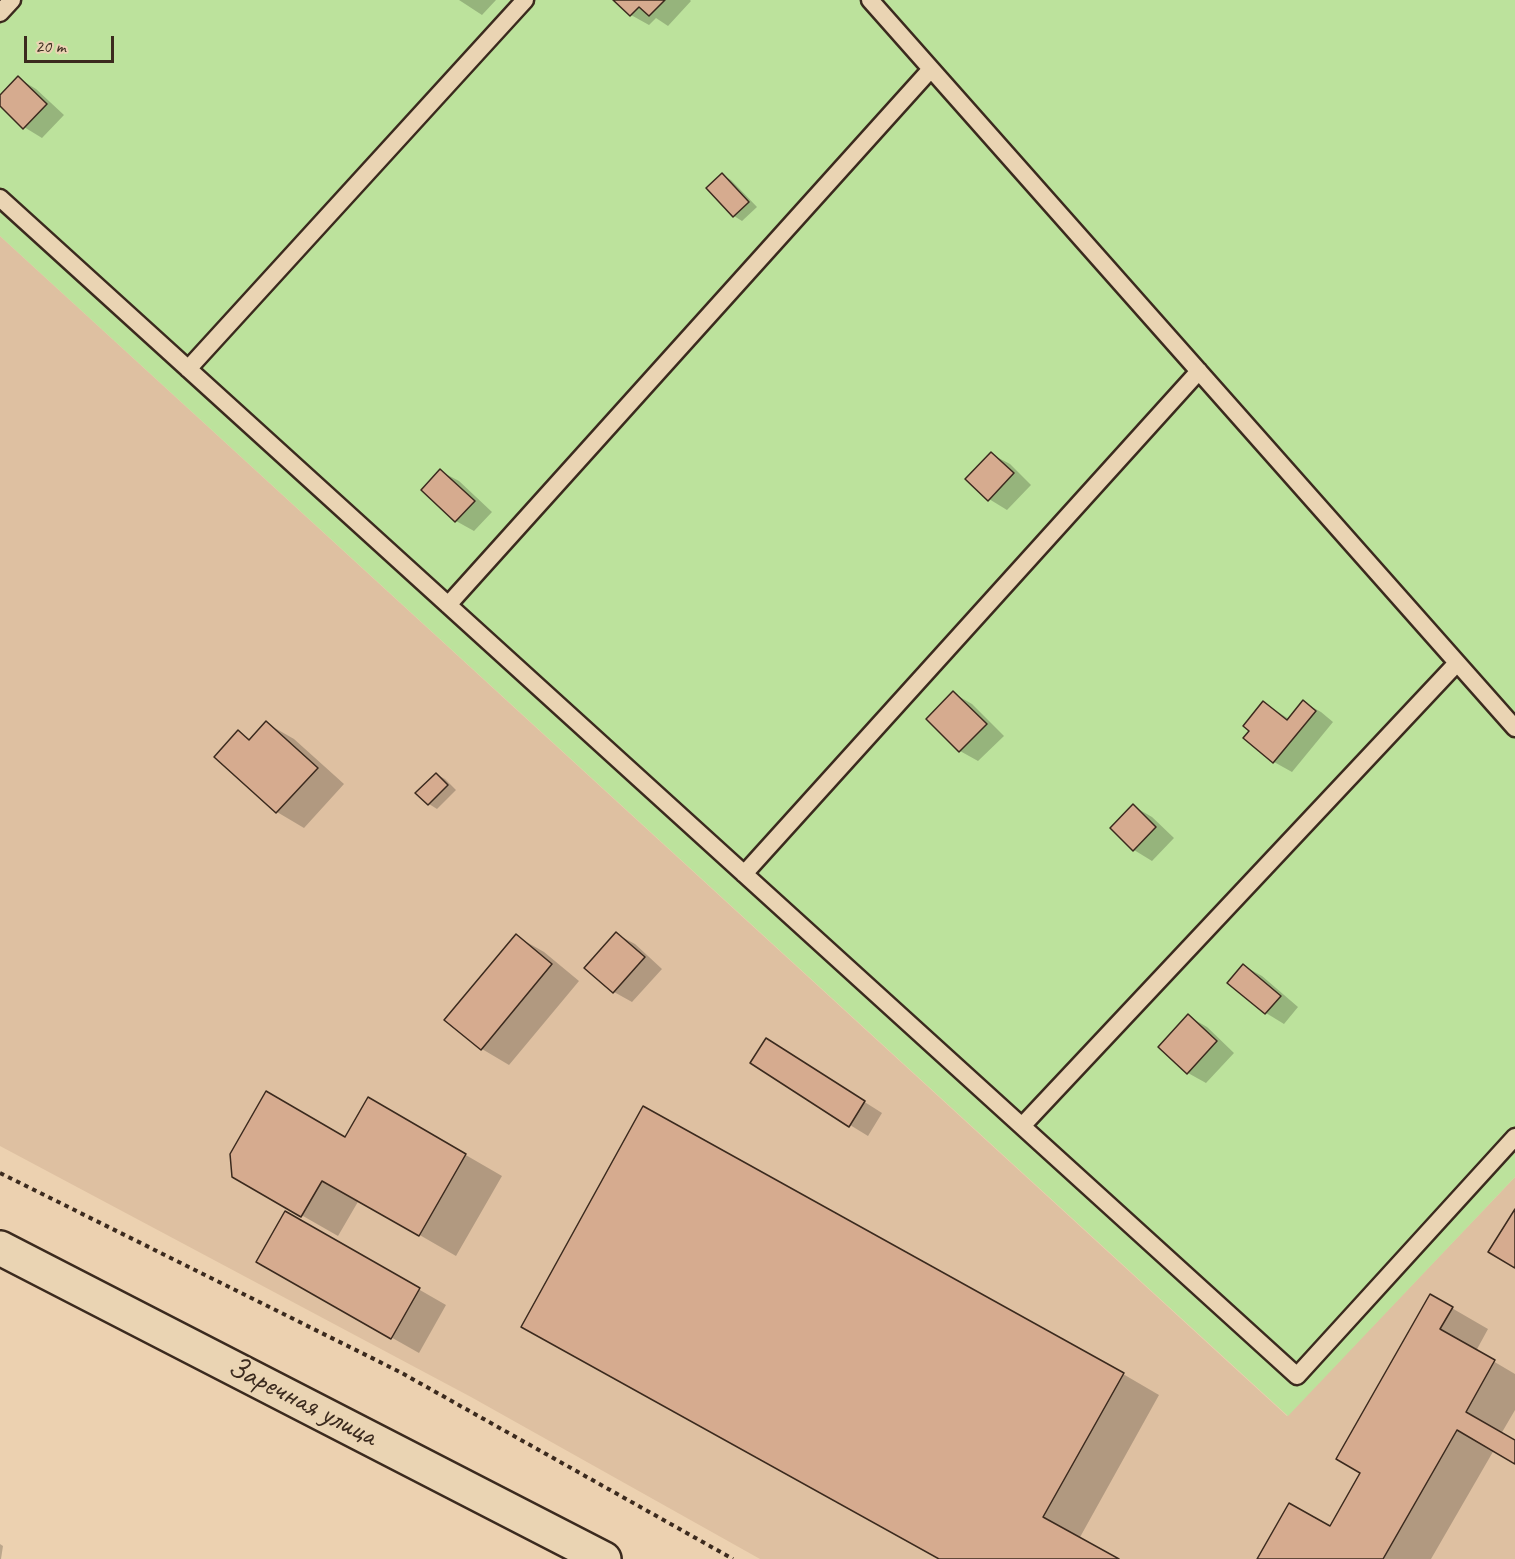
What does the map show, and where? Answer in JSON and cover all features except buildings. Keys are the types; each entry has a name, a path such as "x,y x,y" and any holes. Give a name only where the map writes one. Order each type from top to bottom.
{"street":[{"name":"Заречная улица","path":"0,1248 604,1559"}],"lane":[{"path":"0,13 12,0"},
{"path":"188,369 525,0"},
{"path":"870,0 1515,728"},
{"path":"448,605 931,69"},
{"path":"0,198 1297,1376 1515,1137"},
{"path":"744,874 1199,371"},
{"path":"1022,1126 1458,663"}],"path":[{"path":"0,1173 400,1372 733,1559"}],"shaded area":[{"path":"0,236 1287,1416 1515,1177 1515,1559 760,1559 471,1397 0,1146"}],"green space":[{"path":"0,0 1515,0 1515,1177 1288,1416 0,236"}]}
